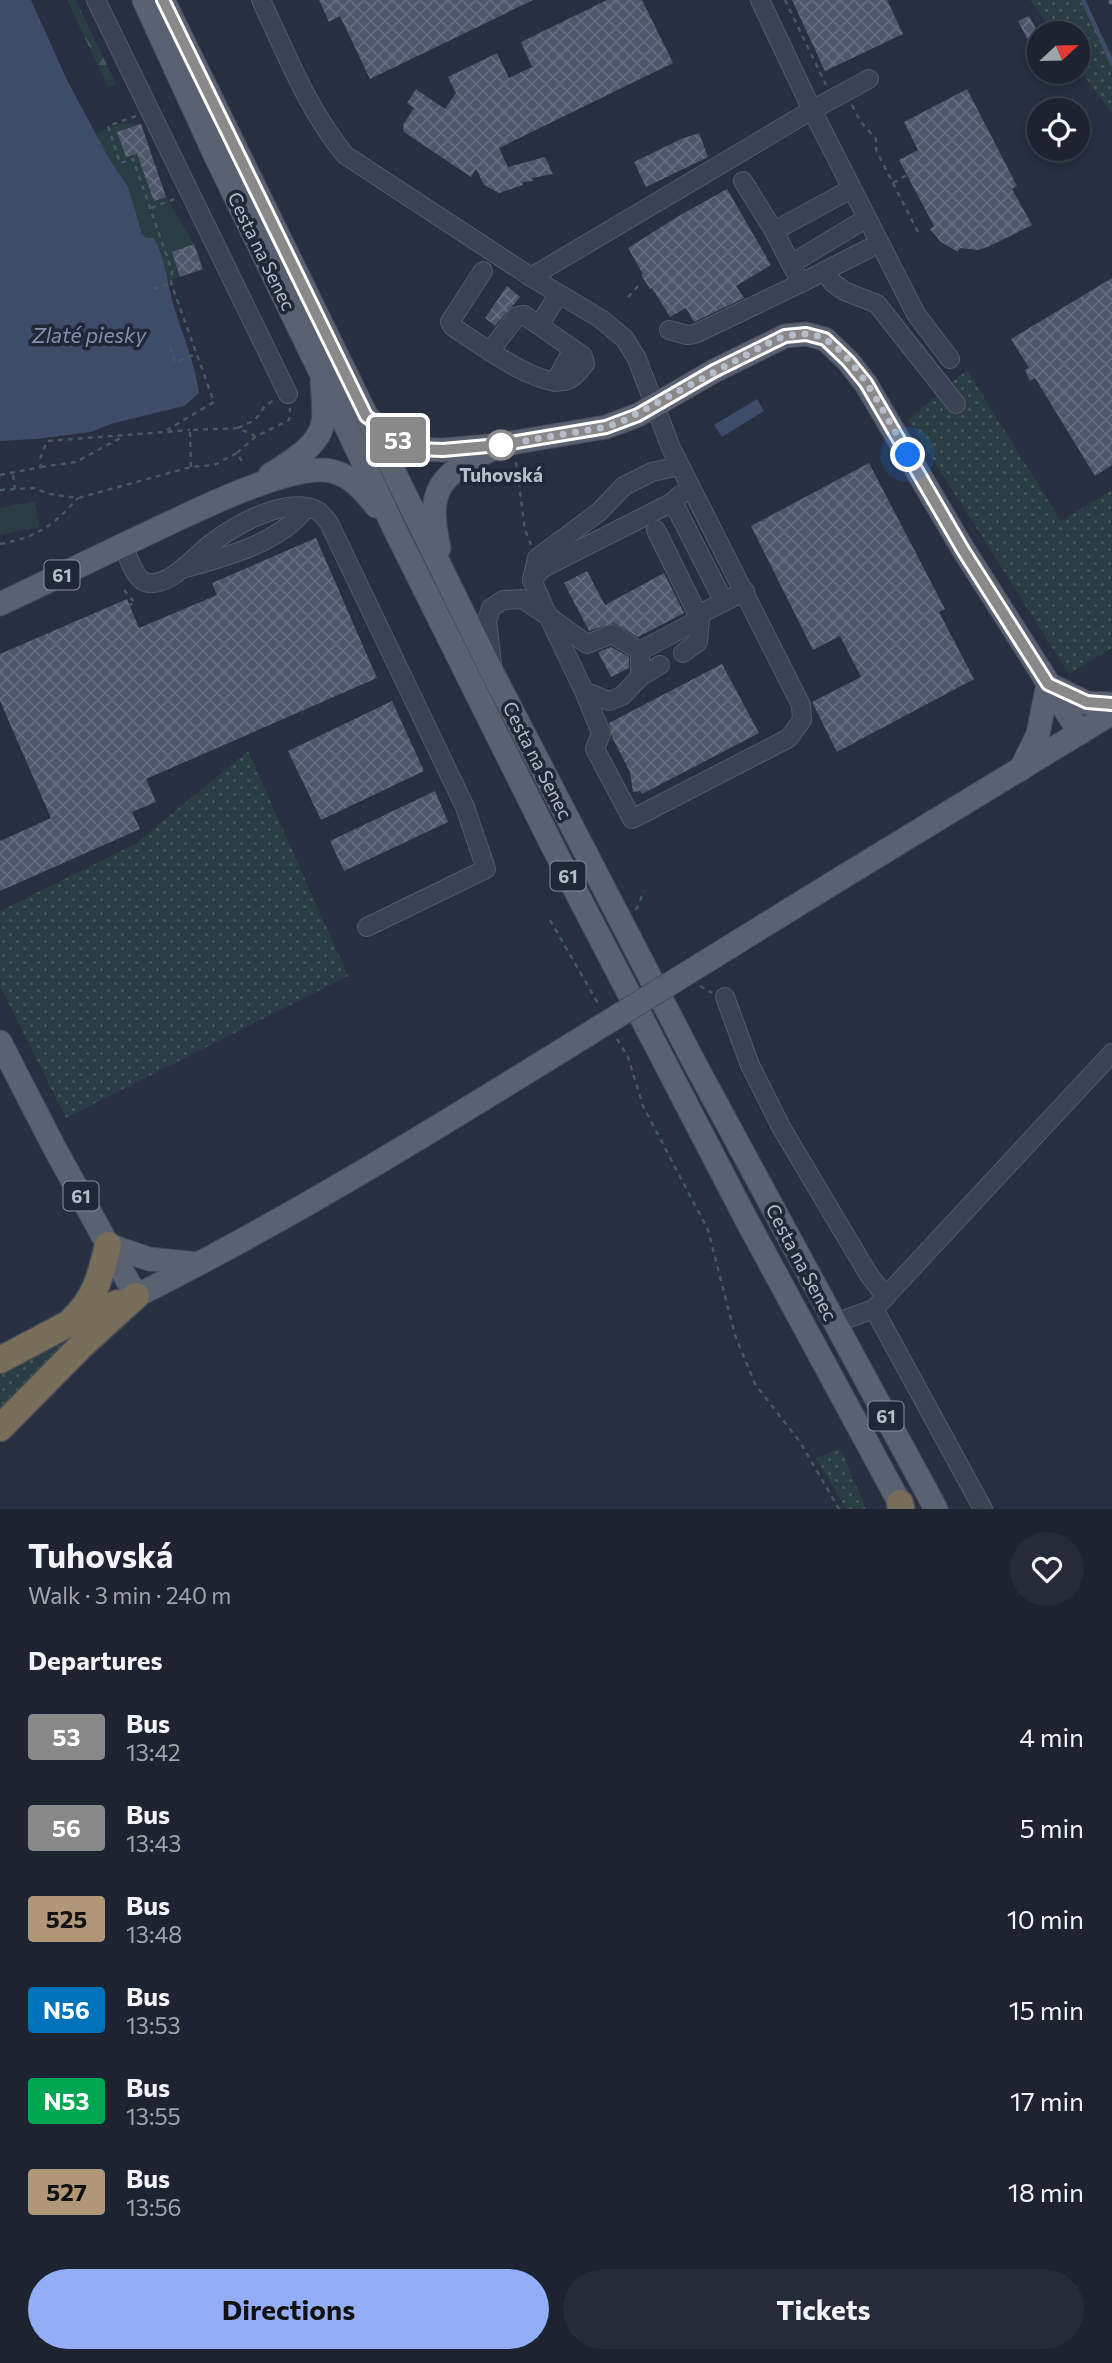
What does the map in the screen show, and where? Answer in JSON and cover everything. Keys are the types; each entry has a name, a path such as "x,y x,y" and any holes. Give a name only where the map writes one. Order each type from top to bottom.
{"highway":[{"path":"66,1325 93,1297 108,1245"},
{"path":"0,1360 66,1325 136,1296"},
{"path":"0,1428 81,1346 136,1296"}],"main road":[{"name":"Cesta na Senec","path":"144,0 216,157 395,530 646,1030 901,1507"},
{"name":"Cesta na Senec","path":"163,0 493,674 695,1064 936,1509"},
{"name":"61","path":"366,416 398,440 416,449 443,450 499,445 606,427 638,415 774,340 806,334 825,339 866,383 963,550 1080,733"},
{"name":"61","path":"0,604 253,486 288,464 311,444 321,431 321,373"},
{"name":"61","path":"445,577 435,530 436,496 442,482 455,469 499,445"},
{"name":"61","path":"253,486 313,471 330,470 350,478 395,530"},
{"path":"1021,769 1038,734 1048,684 1087,702 1112,704"},
{"path":"136,1296 368,1169 1112,713"},
{"name":"61","path":"0,1042 136,1296"},
{"path":"108,1245 149,1259 197,1264"}],"street":[{"path":"96,0 288,394"},
{"path":"261,0 314,110 328,135 345,155 558,295 601,319 625,339 636,359 680,466 802,705 802,720 789,738 632,819 595,749 601,733 531,580 537,558 600,512 624,486 652,472 680,466"},
{"path":"761,0 812,110 916,314 950,359"},
{"path":"531,277 869,79"},
{"path":"743,181 774,231 801,283"},
{"path":"774,231 842,194"},
{"path":"791,264 857,224"},
{"path":"669,330 687,335 695,334 868,249"},
{"path":"484,271 450,322 453,327 490,351 529,373 555,382 571,379 585,364 583,356 524,315 517,316 490,351"},
{"path":"825,271 832,282 844,291 877,304 956,404"},
{"path":"540,324 558,295"},
{"path":"531,580 543,568 673,502 691,486"},
{"path":"673,502 724,602"},
{"path":"123,545 138,577 144,582 151,582 165,579 183,568 212,542 249,520 292,506 307,507 319,512 329,523 465,807 486,869 367,927"},
{"path":"656,530 699,617 698,642 683,653"},
{"path":"640,651 745,592"},
{"path":"493,674 487,621 491,608 503,600 522,599 587,644 612,634 640,651"},
{"path":"640,651 640,677"},
{"path":"584,691 609,701 622,696 640,677 660,665"},
{"path":"725,997 750,1065 781,1127 869,1275 880,1303 983,1509"},
{"path":"835,1323 880,1303 1112,1053"}],"path":[{"path":"785,0 837,107 850,100 860,121 876,139 876,150 919,234"},
{"path":"150,111 108,126 120,163 133,159 172,271 171,283 214,402 167,430"},
{"path":"893,183 907,175"},
{"path":"150,208 190,194"},
{"path":"154,289 171,283"},
{"path":"628,297 639,285"},
{"path":"170,347 175,362 197,354"},
{"path":"0,490 33,488 50,494 78,498 191,467 214,465 237,453 256,437 289,420 292,400 288,394 265,406 255,420 238,428 167,430 47,442 40,459 41,467"},
{"path":"238,428 256,437"},
{"path":"190,430 191,467"},
{"path":"0,475 76,462 124,436"},
{"path":"237,453 243,464"},
{"path":"516,462 525,530 537,558"},
{"path":"13,474 15,489"},
{"path":"0,544 25,540 50,525 78,498"},
{"path":"124,590 135,603 129,605"},
{"path":"632,919 645,891"},
{"path":"550,920 602,1011"},
{"path":"699,986 725,997"},
{"path":"615,1034 628,1057 643,1106 708,1230 735,1335 755,1384 800,1442 839,1509"}],"green space":[{"path":"67,0 76,0 116,84 108,87"},
{"path":"1030,0 1080,0 1112,53 1112,114 1090,84 1090,21 1045,21"},
{"path":"121,123 141,124 166,197 194,244 203,269 153,286 96,133"},
{"path":"967,370 1061,521 1112,490 1112,648 1069,674 908,420"},
{"path":"35,501 40,527 0,535 0,508"},
{"path":"248,751 348,976 66,1118 0,986 0,911 135,844"},
{"path":"81,1334 0,1416 0,1371"},
{"path":"840,1448 866,1509 846,1509 816,1458"}],"water":[{"name":"Zlaté piesky","path":"0,0 31,0 66,78 108,157 128,187 142,234 146,238 154,238 158,246 174,307 192,360 199,393 184,406 114,423 91,432 0,441"},
{"path":"757,399 764,411 722,437 714,425"}],"building":[{"path":"319,0 533,0 370,79 340,16 329,22"},
{"path":"607,0 642,0 673,63 499,148 508,167 545,157 553,174 532,178 533,181 523,182 523,185 499,193 484,185 476,169 471,177 404,132 403,125 414,108 407,103 416,89 445,109 456,93 448,77 497,53 509,78 532,67 521,42"},
{"path":"792,0 887,0 903,34 825,71"},
{"path":"1029,16 1032,21 1027,21 1027,38 1018,21"},
{"path":"967,89 1017,186 1012,189 1032,225 990,246 978,250 960,248 958,252 941,242 930,229 934,226 899,160 918,150 904,122"},
{"path":"141,124 166,197 154,201 137,154 126,157 117,132"},
{"path":"699,133 708,157 646,187 634,162"},
{"path":"727,189 771,265 736,286 744,298 694,322 686,308 670,317 641,275 643,274 628,248"},
{"path":"194,244 203,269 180,277 172,252"},
{"path":"1112,278 1112,465 1095,476 1035,378 1030,381 1025,370 1029,368 1011,339"},
{"path":"507,286 520,297 495,326 485,318"},
{"path":"869,463 945,609 939,612 974,679 837,752 812,702 861,677 840,636 813,650 751,526"},
{"path":"316,538 377,678 146,779 156,802 132,812 140,829 0,891 0,841 51,818 0,701 0,654 127,599 139,628 217,595 212,583"},
{"path":"587,571 605,605 664,573 684,613 638,637 614,623 589,631 564,583"},
{"path":"611,647 629,657 629,668 611,677 598,652"},
{"path":"722,664 759,733 642,794 640,791 633,792 630,772 612,737 609,723"},
{"path":"392,701 424,771 321,820 288,751"},
{"path":"435,791 448,822 344,871 330,841"}],"waterway":[{"path":"1083,0 1112,63"}],"railway":[{"path":"1110,0 1112,4"}],"bus line":[{"name":"53","path":"163,0 366,416 398,440 416,449 443,450 499,445 606,427 638,415 774,340 806,334 825,339 866,383 963,550 1048,684 1087,702 1112,704"}],"place":[{"name":"Tuhovská","path":"501,445"}],"route":[{"path":"501,445 606,427 623,421 774,340 806,334 825,339 856,370 908,455"}]}
